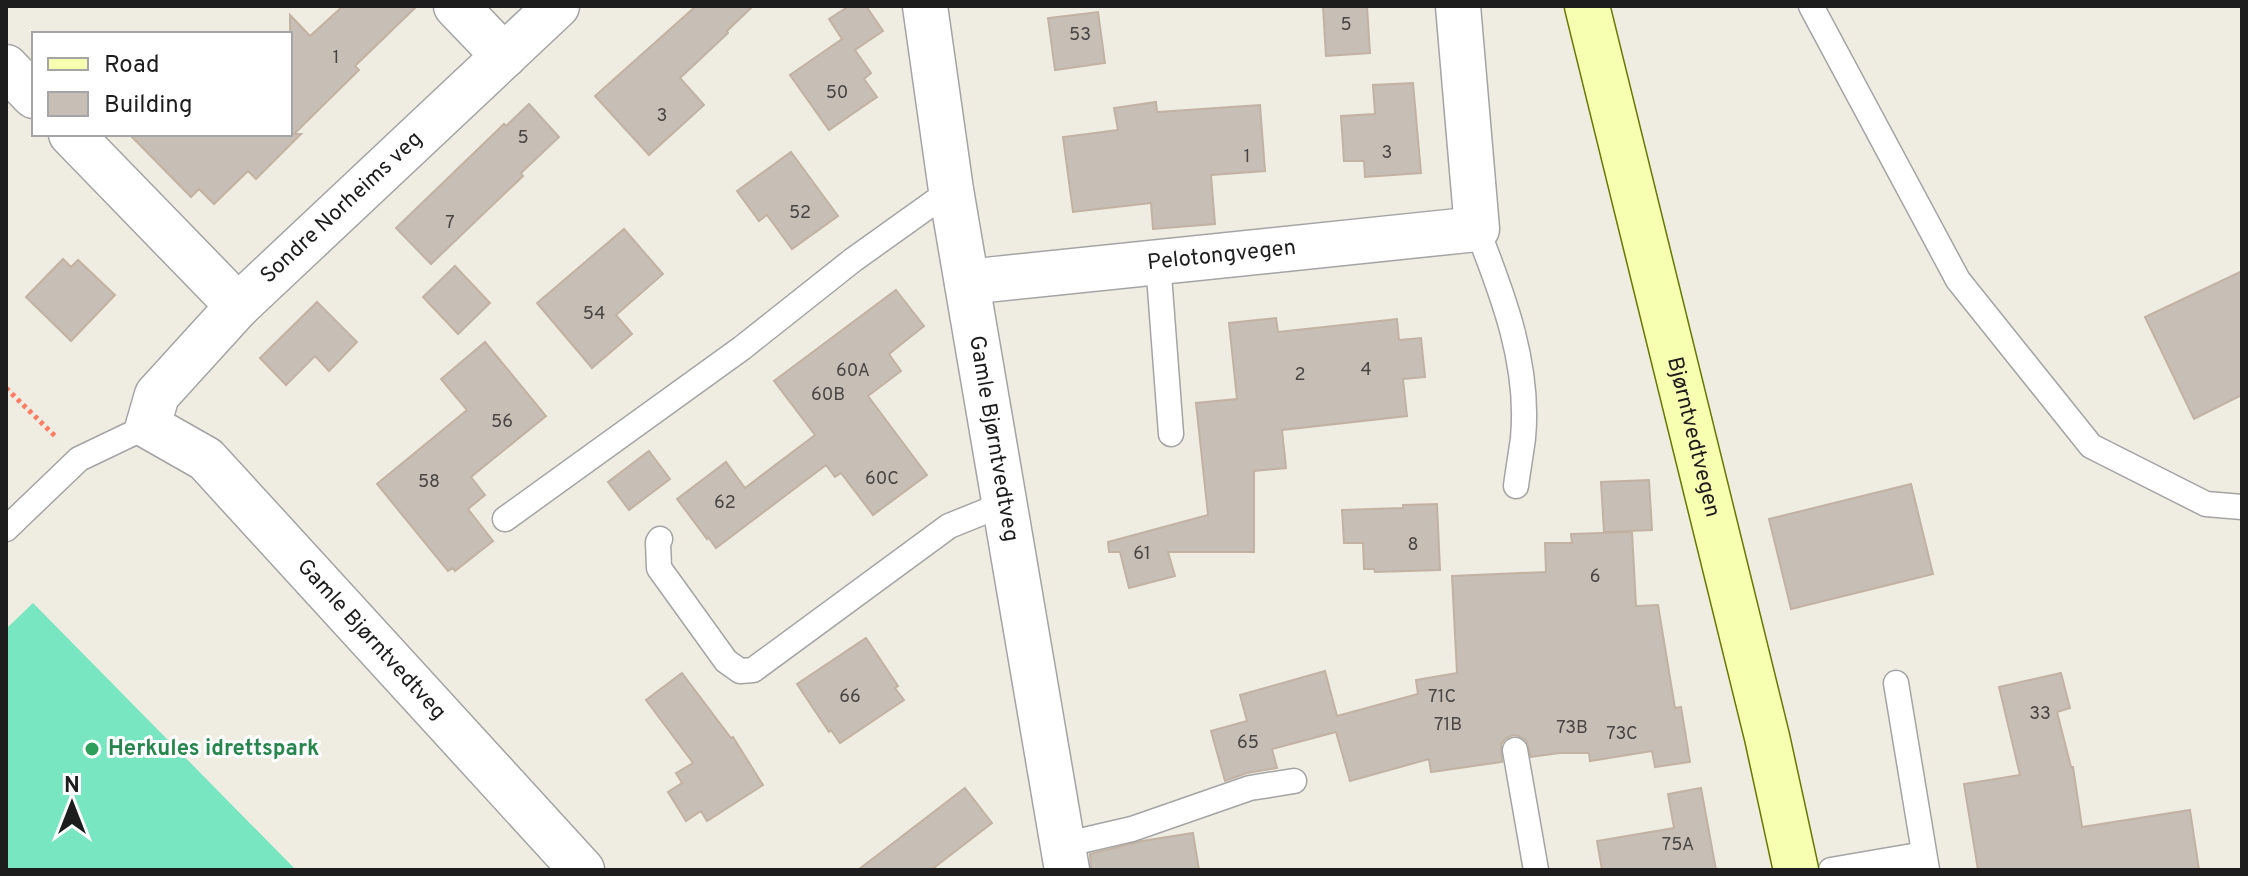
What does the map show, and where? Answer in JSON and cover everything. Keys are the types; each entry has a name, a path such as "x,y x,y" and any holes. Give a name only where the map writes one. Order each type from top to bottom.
{"main road":[{"name":"Bjørntvedtvegen","path":"1587,6 1767,737 1796,870"}],"street":[{"path":"456,6 504,56"},
{"name":"Sondre Norheims veg","path":"148,426 157,395 238,306 557,6"},
{"name":"Gamle Bjørntvedtveg","path":"925,6 951,190 1065,857"},
{"path":"1458,6 1477,229"},
{"path":"6,67 32,94"},
{"path":"73,136 238,306"},
{"name":"Pelotongvegen","path":"967,282 1477,229"},
{"name":"Gamle Bjørntvedtveg","path":"148,426 206,459 582,870"}],"lane":[{"path":"1811,6 1958,280 2091,446 2206,504 2242,507"},
{"path":"505,519 742,348 853,260 951,190"},
{"path":"1477,229 1501,290 1519,359 1523,436 1516,486"},
{"path":"1158,262 1171,434"},
{"path":"6,529 79,459 148,426"},
{"path":"660,539 659,568 726,661 740,671 753,670 949,526 1006,503"},
{"path":"1831,870 1926,862 1896,683"},
{"path":"1515,750 1536,870"},
{"path":"1065,857 1132,829 1250,788 1294,781"}],"path":[{"path":"6,388 79,459"}],"green space":[{"name":"Herkules idrettspark","path":"33,603 296,870 6,870 6,629"}],"building":[{"path":"343,6 417,6 355,66 359,70 294,134 301,134 256,179 248,171 214,204 199,189 191,197 131,136 292,136 290,15 310,36"},
{"path":"696,6 753,6 680,78 704,105 649,155 595,96"},
{"path":"849,6 866,6 883,31 855,50 871,73 864,79 877,97 829,130 790,75 842,39 829,19"},
{"path":"1323,6 1367,6 1370,53 1326,56"},
{"path":"1098,12 1105,63 1055,70 1048,18"},
{"path":"1413,83 1421,173 1365,177 1364,161 1344,161 1341,116 1375,114 1373,85"},
{"path":"1156,102 1157,112 1260,105 1265,171 1211,175 1215,224 1153,229 1151,203 1073,212 1063,137 1118,130 1114,108"},
{"path":"529,104 559,137 431,264 396,228 504,124 506,126"},
{"path":"791,152 838,216 792,249 767,215 759,221 737,191"},
{"path":"624,229 663,274 616,315 632,334 592,368 537,303"},
{"path":"63,259 71,267 78,260 115,295 71,341 26,297"},
{"path":"455,266 490,303 458,334 423,297"},
{"path":"2242,271 2242,395 2194,419 2145,317"},
{"path":"896,290 924,326 889,354 901,371 868,396 927,475 873,515 841,473 835,477 826,465 716,548 677,499 726,462 745,488 815,435 774,381"},
{"path":"317,302 357,342 329,371 315,356 286,385 260,358"},
{"path":"1276,318 1278,332 1397,319 1399,340 1421,338 1425,377 1403,379 1407,416 1282,430 1286,468 1254,471 1254,552 1168,552 1175,576 1129,588 1120,552 1109,552 1108,542 1208,515 1196,403 1237,399 1229,323"},
{"path":"485,342 546,416 471,477 485,495 468,509 493,541 455,571 453,568 448,571 377,484 467,410 441,379"},
{"path":"649,451 670,479 629,510 608,482"},
{"path":"1649,480 1652,530 1604,532 1601,482"},
{"path":"1911,484 1933,574 1791,609 1769,519"},
{"path":"1437,504 1440,570 1375,572 1374,569 1364,569 1363,543 1344,543 1342,510"},
{"path":"1632,532 1636,606 1658,605 1675,708 1681,707 1690,762 1655,767 1652,751 1590,761 1589,753 1531,757 1526,740 1513,735 1501,744 1502,762 1431,772 1429,759 1350,781 1336,732 1272,749 1277,768 1247,773 1225,781 1211,731 1247,721 1240,695 1325,671 1337,716 1418,694 1416,680 1457,673 1452,576 1546,572 1545,543 1572,543 1571,534"},
{"path":"866,638 904,700 840,743 831,730 829,732 797,684"},
{"path":"682,673 733,737 763,785 707,821 701,811 686,821 668,792 682,783 676,773 693,763 646,700"},
{"path":"2061,673 2070,708 2057,712 2073,767 2082,827 2190,810 2199,870 1978,870 1964,784 2020,775 1999,687"},
{"path":"965,788 992,823 931,870 858,870"},
{"path":"1701,788 1716,870 1602,870 1597,841 1674,828 1668,794"},
{"path":"1193,833 1199,870 1091,870 1090,854"}],"place":[{"name":"Herkules idrettspark","path":"92,749"}]}
